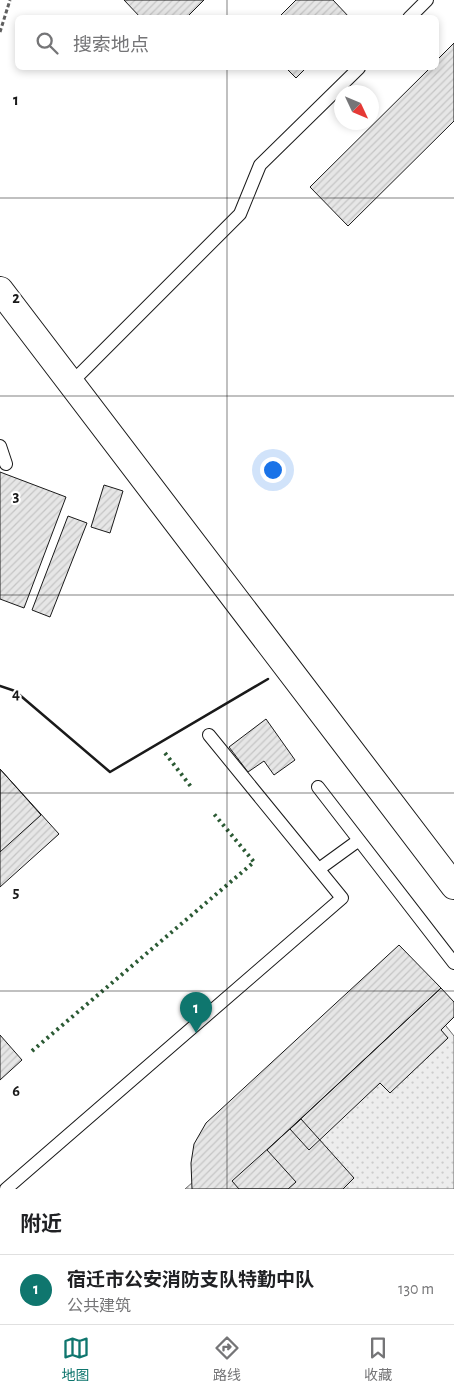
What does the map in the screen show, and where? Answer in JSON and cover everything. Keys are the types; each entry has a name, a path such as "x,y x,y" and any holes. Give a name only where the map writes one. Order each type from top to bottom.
{"street":[{"path":"0,290 454,886"}],"lane":[{"path":"412,15 426,0"},
{"path":"71,383 240,214 260,165 356,70"},
{"path":"0,446 6,464"},
{"path":"6,1189 342,898 209,735"},
{"path":"318,787 454,962"},
{"path":"319,870 359,840"}],"path":[{"path":"0,32 10,0"}],"shaded area":[{"path":"415,987 454,1036 454,1189 185,1189"}],"building":[{"path":"124,0 204,0 189,15 138,15"},
{"path":"296,0 333,0 347,15 281,15"},
{"path":"454,43 454,121 348,226 310,187 367,130 379,130 379,119 428,70 439,70 439,58"},
{"path":"288,70 304,70 296,78"},
{"path":"0,472 66,497 24,608 0,599"},
{"path":"104,485 123,491 110,533 91,527"},
{"path":"68,516 87,523 50,617 32,610"},
{"path":"266,719 295,760 274,775 264,761 248,772 229,747"},
{"path":"0,769 59,834 0,887"},
{"path":"0,769 41,815 0,852"},
{"path":"399,945 441,988 267,1150 296,1182 288,1189 192,1189 191,1163 194,1144 206,1123"},
{"path":"441,988 454,1002 454,1017 441,1030 448,1038 390,1093 380,1083 309,1150 290,1129"},
{"path":"0,1035 22,1060 0,1080"},
{"path":"301,1119 354,1178 343,1189 239,1189 232,1181"}],"hedge":[{"path":"165,753 192,788"},
{"path":"32,1051 254,862 214,814"}],"wall":[{"path":"0,686 15,691 110,772 268,679"}],"place":[{"name":"宿迁市公安消防支队特勤中队","path":"196,1033"}]}
